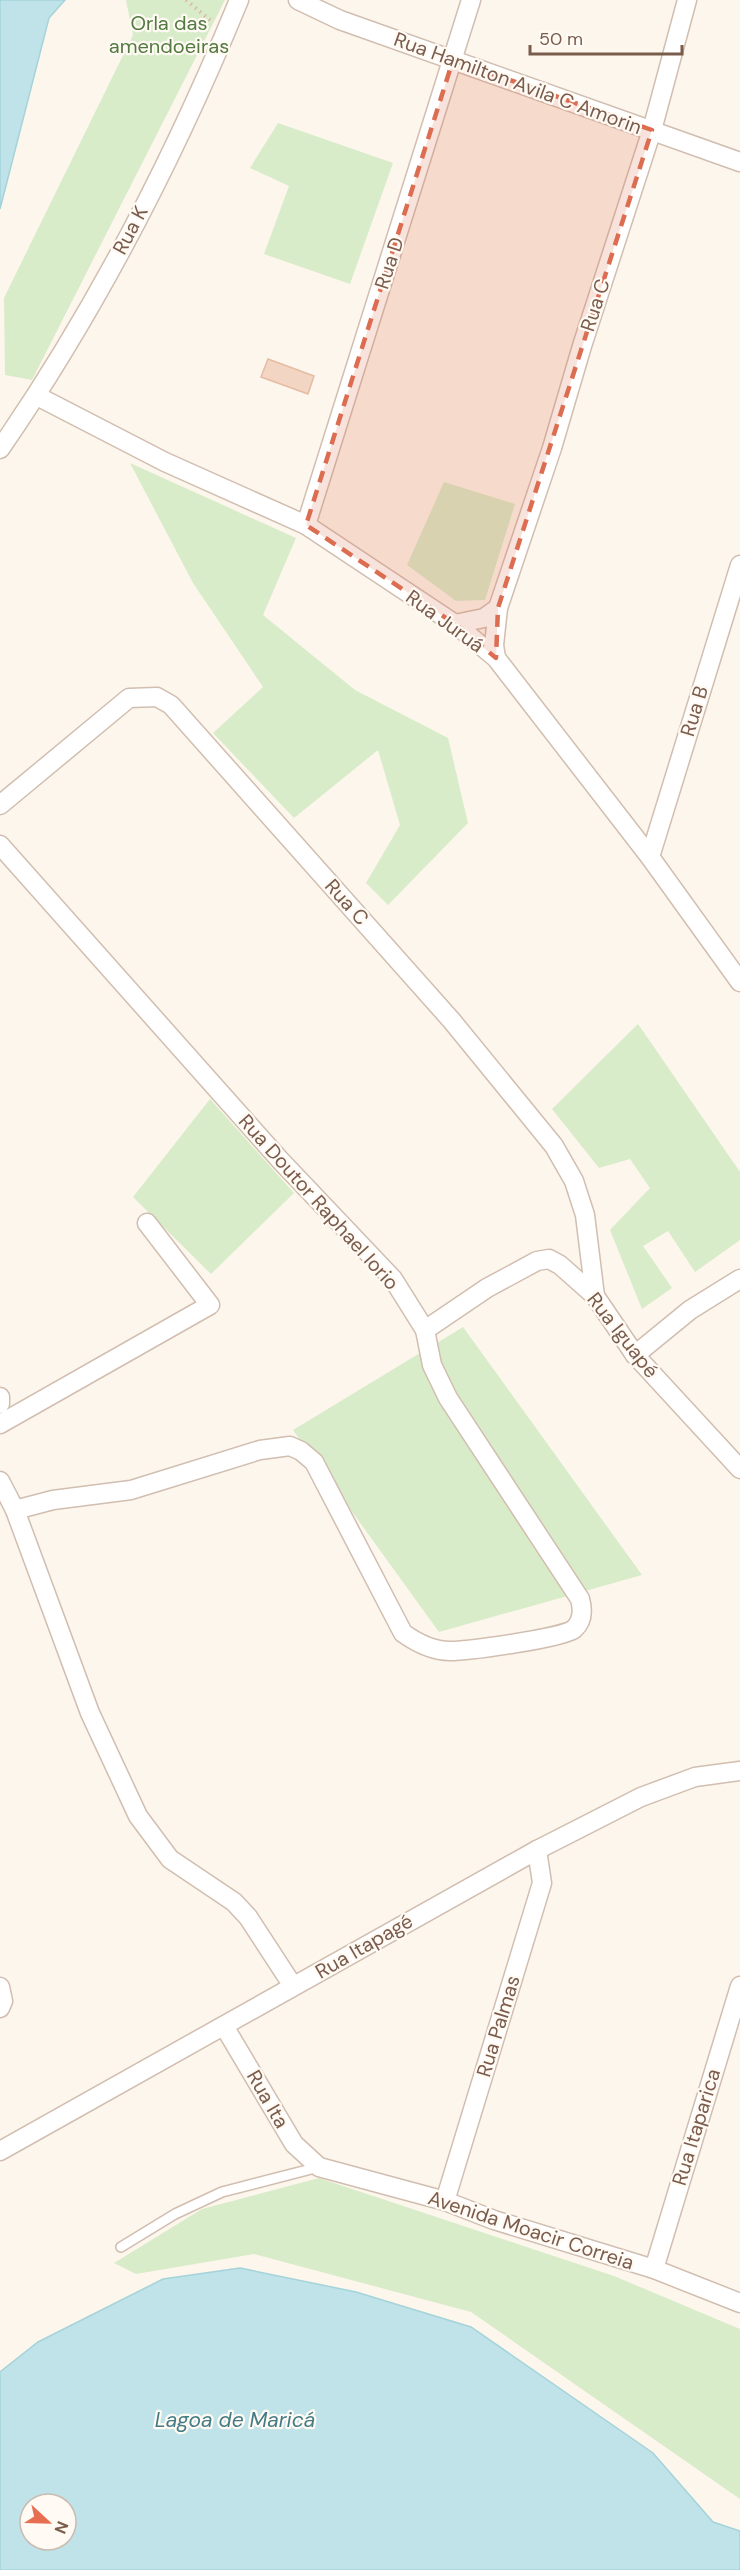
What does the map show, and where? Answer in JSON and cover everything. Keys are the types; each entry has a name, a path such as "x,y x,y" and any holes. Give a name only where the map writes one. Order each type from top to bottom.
{"street":[{"name":"Rua K","path":"0,449 37,396 138,219 239,0"},
{"name":"Rua Hamilton Avila C Amorin","path":"298,0 340,20 740,162"},
{"name":"Rua D","path":"306,525 471,0"},
{"name":"Rua C","path":"496,658 494,645 498,609 552,448 582,346 652,130 687,0"},
{"name":"Rua Juruá","path":"37,396 165,462 306,525 455,624 496,658 650,857 740,982"},
{"name":"Rua B","path":"650,857 740,565"},
{"path":"455,624 484,618 498,609"},
{"name":"Rua C","path":"0,805 129,698 157,697 171,705 452,1021 554,1146 574,1181 585,1215 595,1296"},
{"name":"Rua Doutor Raphael Iorio","path":"0,845 280,1160 367,1249 393,1280 425,1330 432,1365 448,1398 580,1599 583,1611 579,1623 573,1630 562,1635 449,1651 420,1644 403,1633 314,1462 301,1451 290,1446 260,1450 131,1490 53,1500 15,1510"},
{"path":"0,1424 210,1305 147,1223"},
{"name":"Rua Iguapé","path":"425,1330 487,1288 537,1261 549,1259 560,1265 595,1296 635,1355 740,1469"},
{"path":"635,1355 690,1310 740,1279"},
{"path":"0,1397 0,1404"},
{"path":"0,1481 15,1510 90,1713 138,1816 170,1859 241,1909 293,1986"},
{"name":"Rua Itapagé","path":"0,2151 537,1850 641,1797 695,1778 740,1770"},
{"name":"Rua Palmas","path":"445,2200 542,1882 537,1850"},
{"name":"Rua Itaparica","path":"654,2270 740,1986"},
{"path":"0,1987 3,2001 0,2008"},
{"name":"Rua Ita","path":"224,2026 294,2144 319,2167"},
{"name":"Avenida Moacir Correia","path":"319,2167 445,2200 494,2220 654,2270 740,2303"}],"lane":[{"path":"121,2247 175,2214 222,2192 319,2167"}],"path":[{"path":"186,0 225,34"}],"highlighted area":[{"path":"453,60 652,130 498,608 496,658 455,624 306,525"}],"green space":[{"name":"Orla das amendoeiras","path":"126,0 225,0 32,380 5,375 4,298 133,35"},
{"path":"278,123 393,163 350,284 264,254 289,186 250,168"},
{"path":"130,463 296,538 263,615 355,690 448,738 468,823 388,905 366,883 400,825 378,750 294,818 213,733 263,687 193,583"},
{"path":"444,482 515,504 485,600 456,601 407,565"},
{"path":"638,1024 740,1172 740,1240 695,1272 668,1231 643,1246 672,1288 642,1309 610,1230 650,1188 630,1159 599,1168 552,1109"},
{"path":"210,1099 294,1193 211,1274 133,1197"},
{"path":"463,1327 642,1575 439,1632 293,1430"},
{"path":"319,2178 614,2276 740,2329 740,2499 471,2312 254,2254 136,2274 114,2263 202,2209"}],"water":[{"path":"0,0 65,0 49,18 0,209"},
{"name":"Lagoa de Maricá","path":"240,2268 356,2292 471,2327 653,2453 713,2522 740,2531 740,2570 0,2570 0,2372 38,2342 163,2279"}],"building":[{"path":"268,359 314,376 308,394 261,377"}]}
